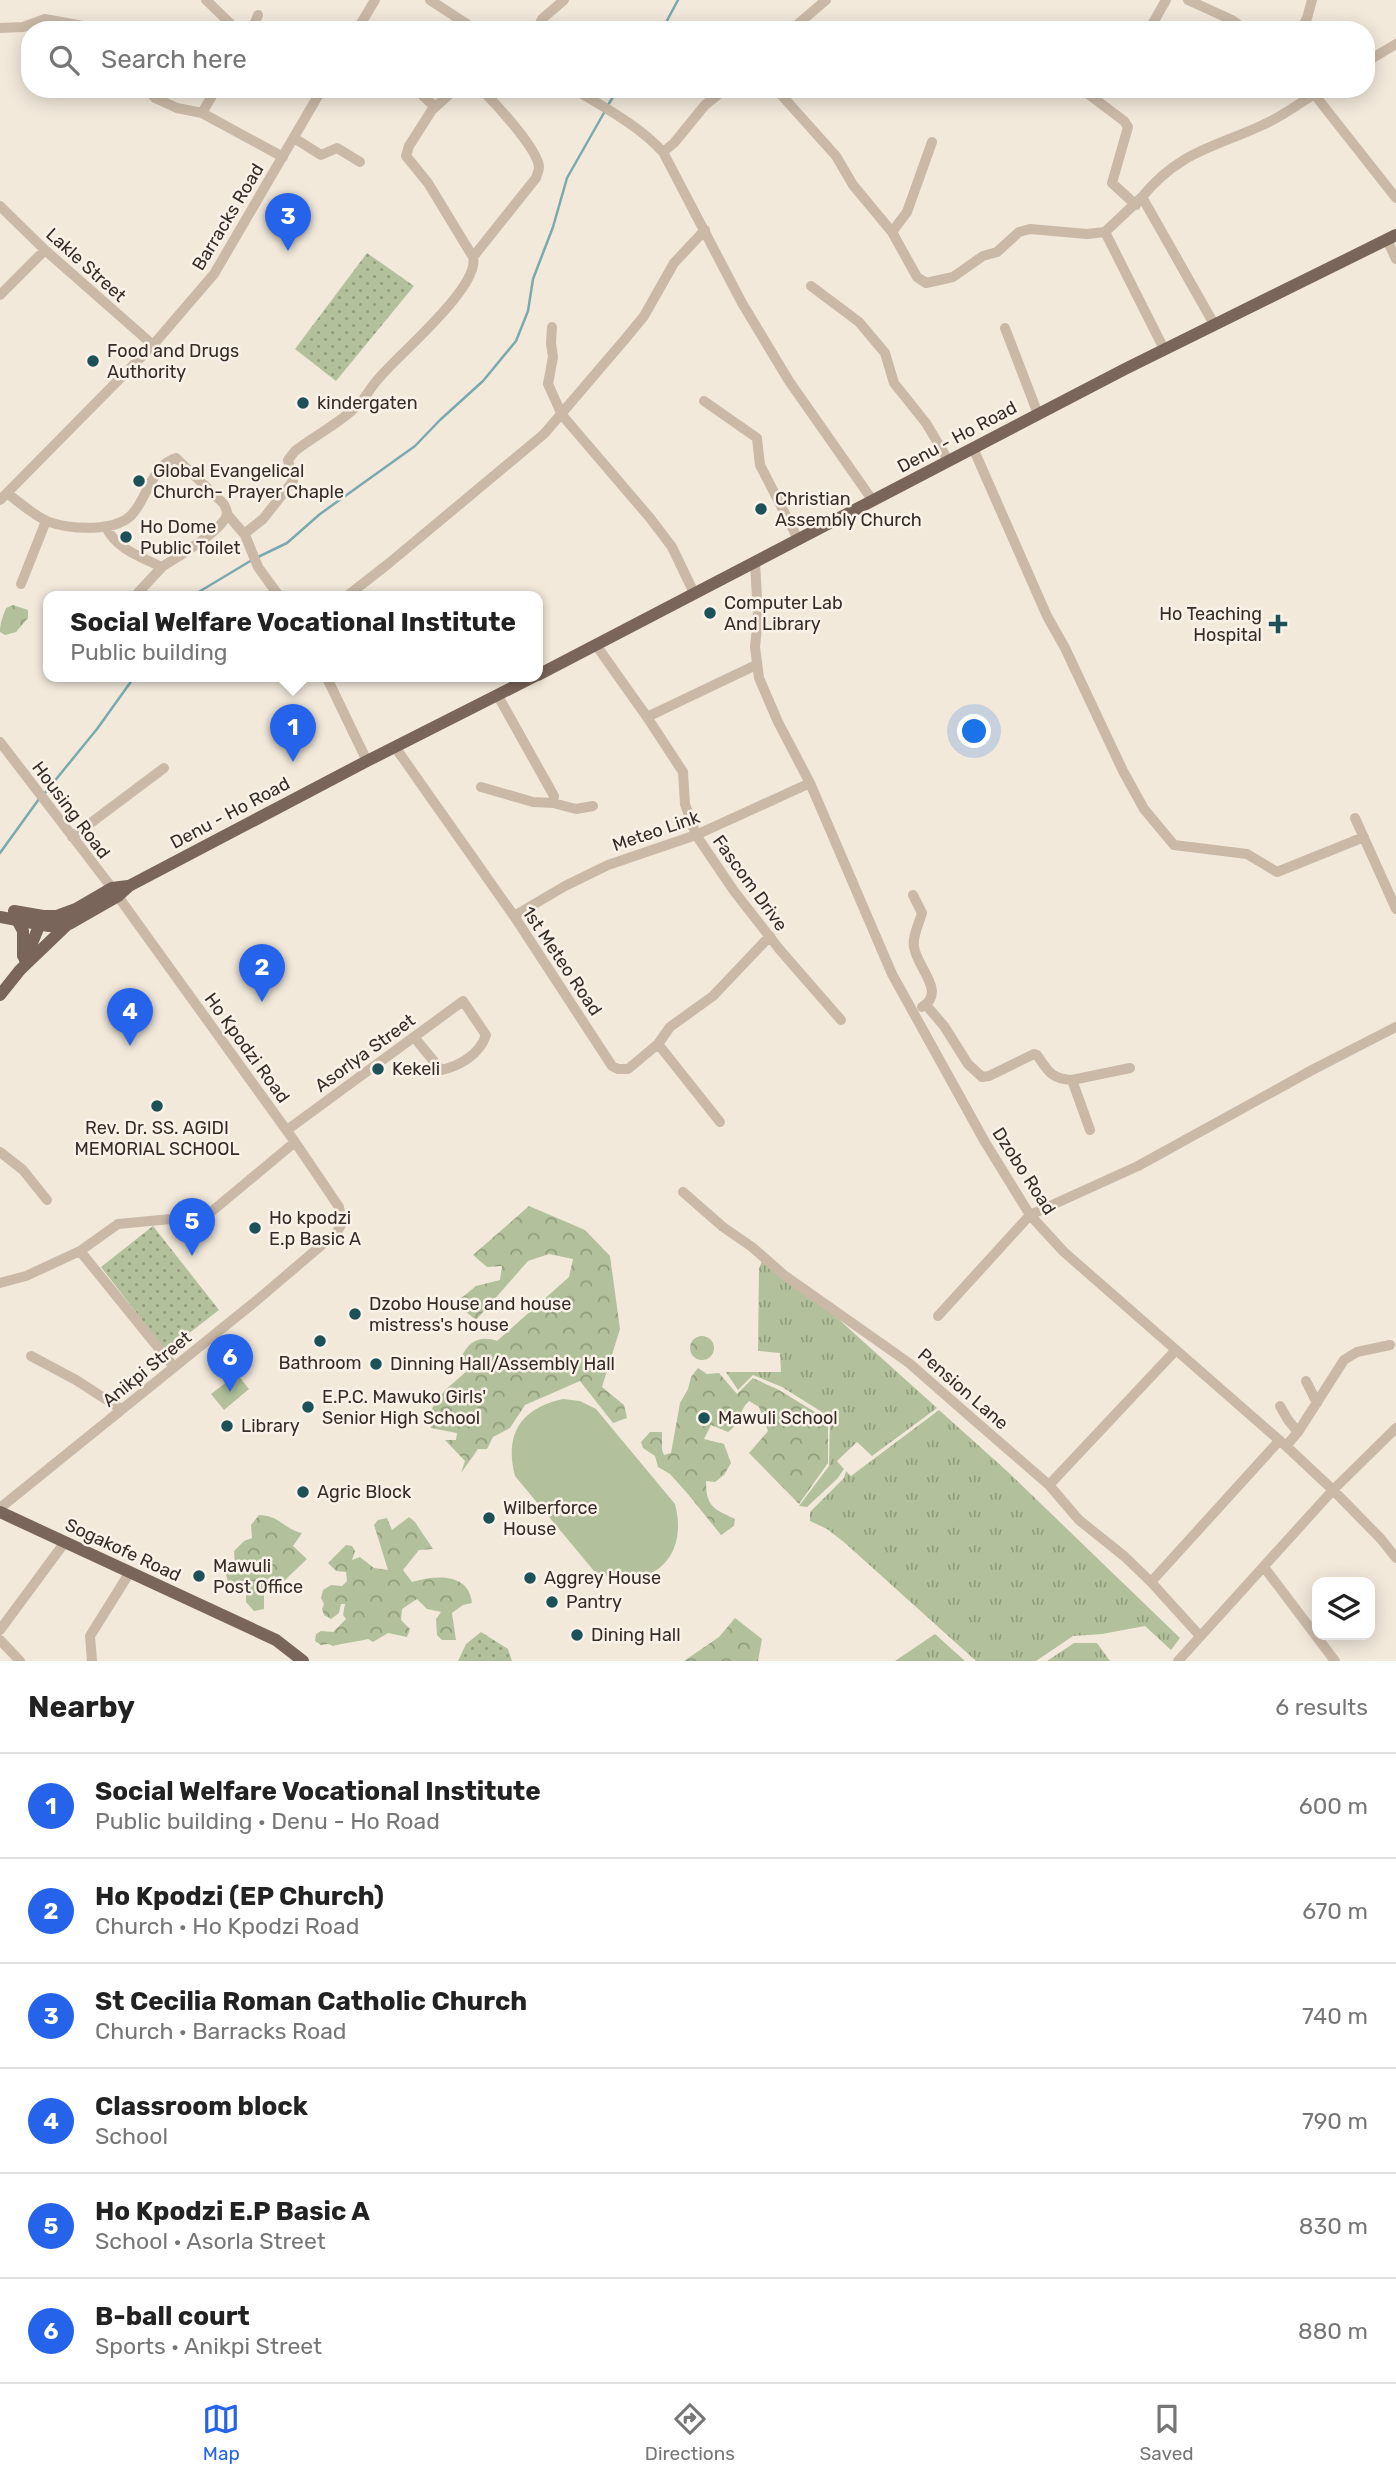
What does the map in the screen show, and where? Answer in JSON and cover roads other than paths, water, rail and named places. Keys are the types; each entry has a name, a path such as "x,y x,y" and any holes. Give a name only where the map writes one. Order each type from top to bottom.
{"main road":[{"name":"Denu - Ho Road","path":"543,673 1164,349 1392,238"},
{"name":"Denu - Ho Road","path":"0,908 41,920 65,914 129,886 367,761 525,682"},
{"name":"Denu - Ho Road","path":"0,917 69,924 115,892"},
{"path":"17,920 23,931 24,943 20,970"},
{"path":"20,970 41,920"},
{"path":"0,995 20,970 69,924"},
{"name":"Sogakofe Road","path":"0,1510 276,1640 303,1661"}],"street":[{"path":"206,0 228,21"},
{"path":"362,21 375,0"},
{"path":"430,0 462,21"},
{"path":"541,21 564,0"},
{"path":"800,21 825,0"},
{"path":"1154,21 1166,0"},
{"path":"1188,0 1232,21"},
{"path":"1306,21 1312,0"},
{"path":"255,21 258,15"},
{"path":"0,28 21,27"},
{"path":"1375,57 1396,44"},
{"path":"154,98 177,108 202,113 283,157"},
{"path":"202,113 211,98"},
{"name":"Barracks Road","path":"4,497 153,345 214,274 317,98"},
{"path":"426,98 435,107"},
{"path":"244,534 263,519 293,481 288,460 304,444 357,407 393,362 435,323 464,288 475,264 473,257 428,183 406,156 409,146 435,107 445,98"},
{"path":"473,257 536,178 539,169 535,156 490,98"},
{"path":"588,98 649,137 663,152 742,303 789,381 873,501"},
{"path":"663,152 713,98"},
{"path":"784,98 836,156 853,185 892,232 917,277 926,283 953,276 983,256 997,252 1019,232 1031,229 1087,234 1105,232 1139,201 1158,178 1183,159 1265,124 1304,98"},
{"path":"1093,98 1128,127 1129,131 1112,183 1139,201 1214,324"},
{"path":"1320,98 1396,198"},
{"path":"294,138 321,155 337,148 360,162"},
{"path":"892,232 907,212 932,142"},
{"name":"Lakle Street","path":"0,206 45,250 153,345"},
{"path":"353,591 535,442 562,415 643,316 674,263 705,230"},
{"path":"1105,232 1164,349"},
{"path":"1392,238 1396,259"},
{"path":"0,295 45,250"},
{"path":"811,286 859,322 885,353 894,383 926,423 948,460"},
{"path":"552,327 553,357 548,384 562,415 672,547 694,593"},
{"path":"1004,328 1038,414"},
{"path":"704,401 757,438 760,465 798,539"},
{"path":"973,448 1047,616 1123,771 1143,809 1174,845 1247,854 1277,872 1364,837"},
{"path":"4,497 46,521 75,527 106,527 125,520 134,513 159,471 168,460 176,458 223,503 276,591"},
{"path":"140,591 162,567 202,540 227,512"},
{"path":"21,584 46,521"},
{"path":"106,527 111,538 120,546 162,567"},
{"name":"Dzobo Road","path":"755,562 758,617 756,665 778,722 810,783 892,974 985,1142 1030,1215 1064,1252 1283,1443 1333,1490 1396,1558"},
{"name":"Fascom Drive","path":"596,645 682,772 685,804 696,835 734,891 841,1020"},
{"path":"647,717 756,665"},
{"path":"329,682 367,761"},
{"path":"498,696 554,796 553,803"},
{"name":"Housing Road","path":"0,742 115,892"},
{"name":"1st Meteo Road","path":"395,747 514,916 612,1066 628,1069 658,1044"},
{"path":"72,837 164,768"},
{"name":"Meteo Link","path":"514,916 608,865 696,835 810,783"},
{"path":"481,787 533,802 553,803 576,809 593,806"},
{"path":"1355,818 1396,909"},
{"name":"Ho Kpodzi Road","path":"115,892 287,1130 339,1207 342,1223"},
{"path":"913,1011 926,1005 934,992 916,956 913,942 922,914 914,895"},
{"path":"720,1122 658,1044 670,1027 713,996 770,936"},
{"name":"Asorlya Street","path":"287,1130 463,1001 486,1035 482,1046 469,1058 451,1068 441,1070 414,1037"},
{"path":"926,1005 944,1026 968,1064 982,1077 1034,1054 1049,1074 1057,1079 1072,1080 1130,1068"},
{"path":"938,1315 1030,1215 1138,1166 1314,1069 1394,1030"},
{"path":"1072,1080 1090,1130"},
{"path":"0,1283 26,1276 80,1251 118,1224 211,1212 295,1142"},
{"path":"0,1152 23,1170 47,1200"},
{"name":"Pension Lane","path":"683,1192 783,1275 909,1363 1049,1485 1079,1520 1151,1581 1200,1636"},
{"name":"Anikpi Street","path":"0,1510 266,1293 337,1232 342,1223"},
{"path":"80,1251 174,1367"},
{"path":"1151,1581 1283,1443 1298,1432 1345,1360 1357,1352 1390,1345"},
{"path":"1049,1485 1175,1351"},
{"path":"32,1356 121,1409"},
{"path":"1306,1381 1317,1403"},
{"path":"1280,1406 1298,1432"},
{"path":"1182,1660 1200,1636 1333,1490 1396,1428"},
{"path":"1385,1439 1396,1447"},
{"path":"0,1630 65,1542"},
{"path":"1264,1567 1335,1661"},
{"path":"92,1661 90,1636 130,1572"},
{"path":"0,1640 20,1661"}],"waterway":[{"path":"667,21 678,0"},
{"path":"608,105 612,98"},
{"path":"258,557 287,543 320,514 415,446 483,381 516,341 528,311 533,279 553,227 567,178 605,111"},
{"path":"200,591 252,560"},
{"path":"44,794 97,729 131,682"},
{"path":"0,853 39,799"}],"place":[{"name":"St Cecilia Roman Catholic Church","path":"288,251"},
{"name":"Food and Drugs Authority","path":"93,361"},
{"name":"kindergaten","path":"303,403"},
{"name":"Global Evangelical Church- Prayer Chaple","path":"139,481"},
{"name":"Christian Assembly Church","path":"761,509"},
{"name":"Ho Dome Public Toilet","path":"126,537"},
{"name":"Computer Lab And Library","path":"710,613"},
{"name":"Ho Teaching Hospital","path":"1278,624"},
{"name":"Social Welfare Vocational Institute","path":"293,762"},
{"name":"Ho Kpodzi (EP Church)","path":"262,1002"},
{"name":"Classroom block","path":"130,1046"},
{"name":"Kekeli","path":"378,1069"},
{"name":"Rev. Dr. SS. AGIDI MEMORIAL SCHOOL","path":"157,1106"},
{"name":"Ho kpodzi E.p Basic A","path":"255,1228"},
{"name":"Ho Kpodzi E.P Basic A","path":"192,1256"},
{"name":"Dzobo House and house mistress's house","path":"355,1314"},
{"name":"Bathroom","path":"320,1341"},
{"name":"Dinning Hall/Assembly Hall","path":"376,1364"},
{"name":"B-ball court","path":"230,1392"},
{"name":"E.P.C. Mawuko Girls' Senior High School","path":"308,1407"},
{"name":"Mawuli School","path":"704,1418"},
{"name":"Library","path":"227,1426"},
{"name":"Agric Block","path":"303,1492"},
{"name":"Wilberforce House","path":"489,1518"},
{"name":"Mawuli Post Office","path":"199,1576"},
{"name":"Aggrey House","path":"530,1578"},
{"name":"Pantry","path":"552,1602"},
{"name":"Dining Hall","path":"577,1635"}]}
